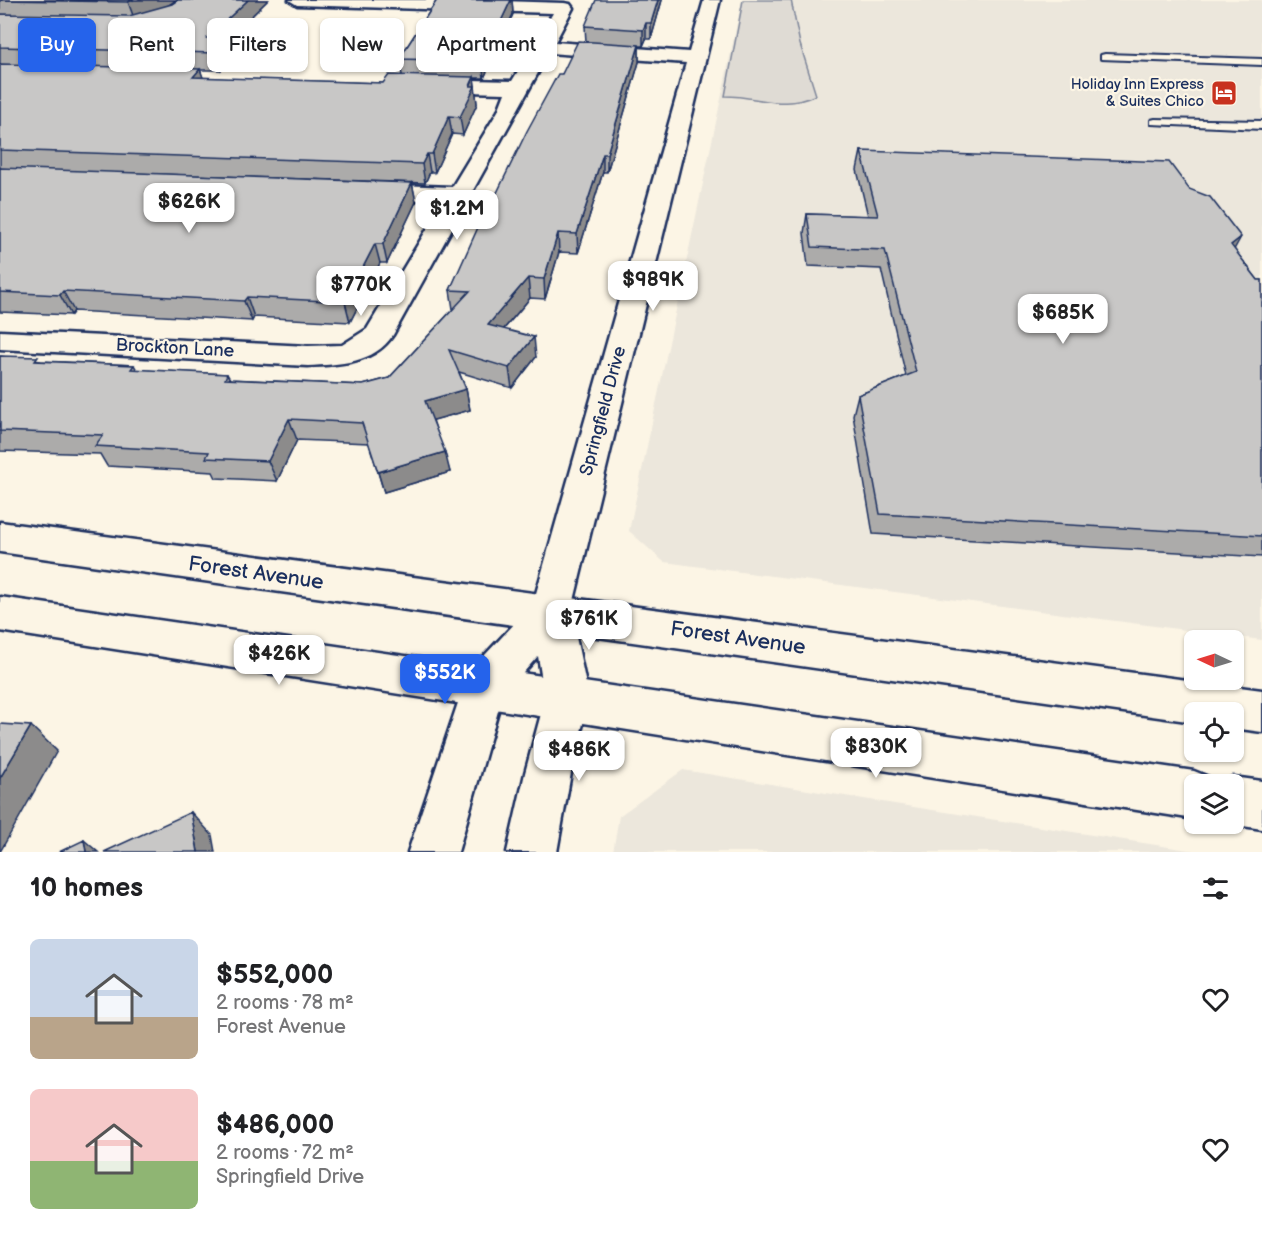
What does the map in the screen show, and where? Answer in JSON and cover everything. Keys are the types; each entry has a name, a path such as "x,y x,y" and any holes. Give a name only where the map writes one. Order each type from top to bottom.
{"street":[{"path":"297,0 564,8 557,21"},
{"name":"Springfield Drive","path":"532,852 548,773 567,699 551,613 712,0"},
{"path":"557,48 695,58"},
{"path":"354,190 460,194 508,111 527,72"},
{"path":"412,84 518,87"},
{"name":"Brockton Lane","path":"0,340 309,356 349,354 378,335 460,194"},
{"name":"Forest Avenue","path":"0,537 1262,711"},
{"name":"Springfield Drive","path":"433,852 483,687 551,613"},
{"path":"0,614 1184,793"},
{"path":"1244,803 1262,805"}],"lane":[{"path":"1105,57 1262,62"},
{"path":"1155,122 1262,125"}],"shaded area":[{"path":"742,0 1262,0 1262,640 1244,638 1244,630 1185,630 664,562 629,531"},
{"path":"743,0 791,0 800,44 816,95 792,102 725,96"},
{"path":"683,770 1201,852 613,852 619,816"}],"building":[{"path":"0,0 134,0 128,2"},
{"path":"178,0 248,0 229,18 207,18 207,53 195,52 195,18 108,18 108,50 96,50 96,18 18,18 18,48 0,47 0,14 129,16 172,4"},
{"path":"437,0 511,0 502,18 425,18"},
{"path":"596,0 658,0 651,23 646,23 643,30 585,26"},
{"path":"416,33 416,59 404,59 404,51"},
{"path":"578,41 639,45 607,154 603,154 577,234 558,233 544,279 528,278 488,325 534,337 509,368 449,350 466,389 425,401 445,452 378,472 362,423 289,419 268,461 206,458 209,452 95,446 103,435 0,431 0,356 38,357 35,361 134,365 131,369 227,374 225,379 363,385 389,378 470,291 450,290 488,205 491,205 527,131 558,74 562,74"},
{"path":"0,64 18,64 18,72 96,72 96,66 108,67 108,72 195,72 195,69 200,69 193,77 383,83 389,75 474,77 470,86 475,86 460,117 449,116 432,154 427,154 422,164 0,150"},
{"path":"861,151 1169,162 1189,189 1210,197 1241,237 1231,245 1258,280 1262,280 1262,536 880,514 858,395 916,372 885,250 812,247 807,214 878,216"},
{"path":"0,168 412,183 383,244 375,244 345,302 247,297 244,301 63,291 60,295 0,292"},
{"path":"0,724 31,726 0,778"},
{"path":"191,812 198,852 104,852"},
{"path":"84,840 86,852 59,852"}],"place":[{"name":"Holiday Inn Express & Suites Chico","path":"1224,93"}]}
